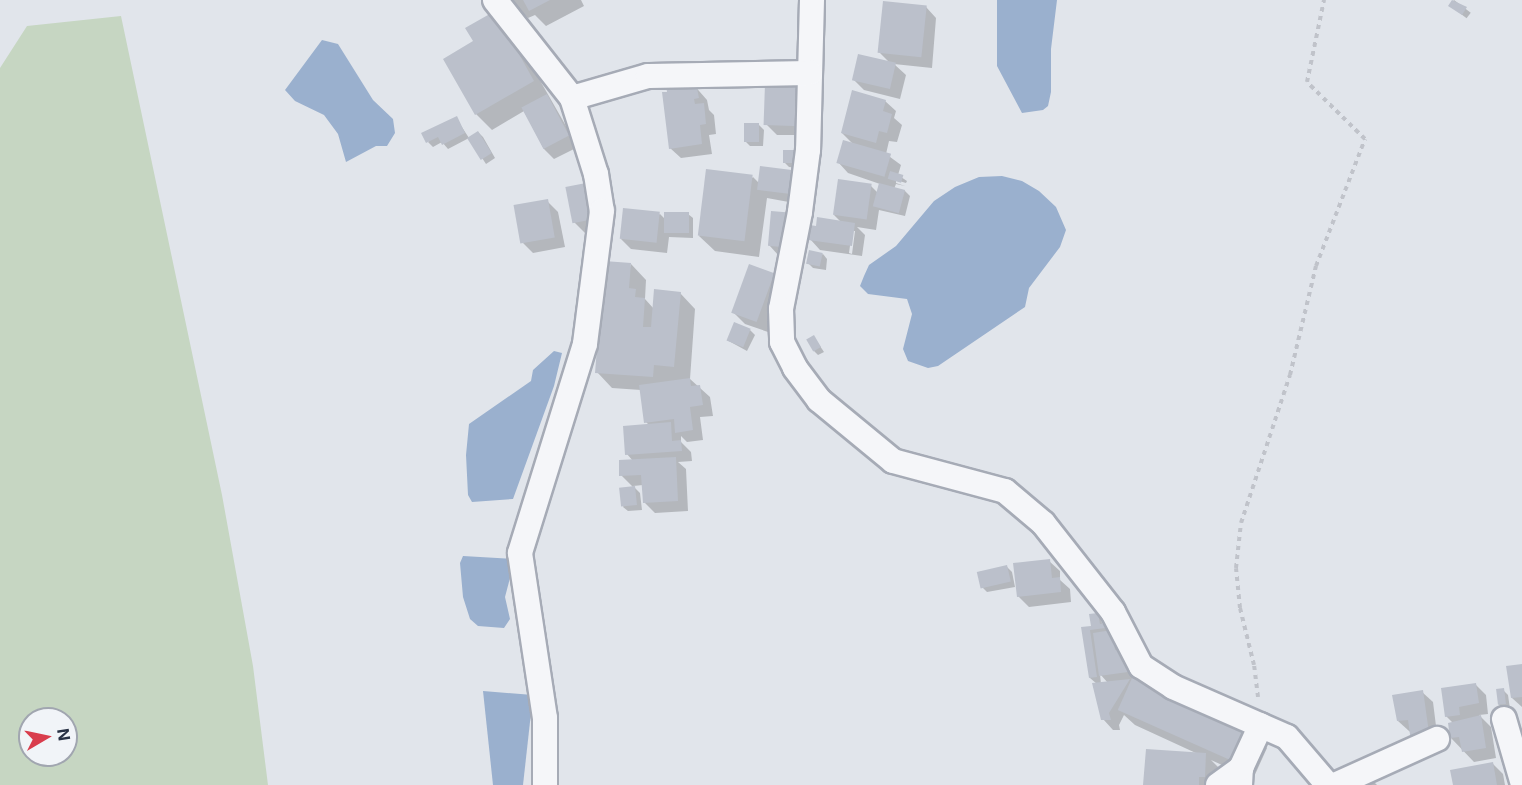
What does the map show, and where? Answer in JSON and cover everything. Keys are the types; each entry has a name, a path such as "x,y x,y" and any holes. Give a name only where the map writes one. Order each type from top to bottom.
{"street":[{"path":"495,0 572,98 597,174 602,211 585,344 520,553 545,718 545,785"},
{"path":"812,0 807,161 800,212 781,309 782,342 795,368 819,400 893,461 1005,491 1043,523 1107,604 1141,666 1173,687 1287,737 1328,785"},
{"path":"572,98 648,76 810,73"},
{"path":"1504,719 1522,781"},
{"path":"1218,785 1241,777 1261,725"},
{"path":"1335,785 1437,739"}],"path":[{"path":"1261,725 1254,665 1240,608 1236,568 1241,523 1290,375 1316,266 1365,139 1307,82 1324,0"}],"green space":[{"path":"121,16 222,495 253,666 268,785 0,785 0,68 27,26"}],"water":[{"path":"997,0 1057,0 1051,49 1051,92 1048,106 1043,110 1022,113 997,66"},
{"path":"322,40 338,44 373,100 393,119 395,133 387,146 376,146 346,162 338,134 324,115 295,101 285,90"},
{"path":"1002,176 1022,181 1039,191 1056,207 1066,230 1060,247 1029,288 1025,307 938,366 928,368 908,361 903,349 912,314 907,299 868,294 860,286 869,265 896,246 934,201 955,187 979,177"},
{"path":"554,351 562,353 554,386 513,499 472,502 468,495 466,455 469,424 531,381 533,370"},
{"path":"463,556 515,559 505,597 510,619 504,628 478,626 470,619 463,597 460,563"},
{"path":"483,691 533,695 523,785 493,785"}],"building":[{"path":"523,0 550,0 529,11"},
{"path":"1452,0 1467,7 1462,15 1448,6"},
{"path":"883,1 927,6 921,57 878,53"},
{"path":"495,11 534,81 475,115 443,59 473,41 465,28"},
{"path":"858,54 896,63 890,89 852,80"},
{"path":"693,82 693,89 697,88 699,98 694,99 695,104 704,103 706,124 700,125 702,144 669,149 662,92 667,92 666,85"},
{"path":"765,84 802,85 801,126 764,125"},
{"path":"852,90 886,100 883,111 892,114 887,133 879,131 876,143 841,133"},
{"path":"547,94 569,135 543,149 521,108"},
{"path":"457,116 465,133 442,145 438,137 426,143 421,133"},
{"path":"744,123 759,123 759,142 744,142"},
{"path":"478,131 492,153 481,160 467,138"},
{"path":"843,140 891,154 884,177 836,163"},
{"path":"783,150 795,150 795,163 783,163"},
{"path":"760,166 798,171 795,194 757,190"},
{"path":"706,169 753,175 744,241 698,236"},
{"path":"890,171 903,175 901,183 888,179"},
{"path":"838,179 872,184 867,219 833,215"},
{"path":"586,183 593,219 572,223 565,187"},
{"path":"879,183 905,190 899,213 873,206"},
{"path":"548,199 555,237 520,243 514,205"},
{"path":"623,208 660,212 657,243 620,239"},
{"path":"771,211 792,213 789,248 768,246"},
{"path":"664,212 689,212 689,233 664,233"},
{"path":"817,217 855,223 852,246 808,240 810,225 816,226"},
{"path":"809,250 823,253 820,267 806,264"},
{"path":"604,261 631,263 629,288 636,289 635,297 645,298 643,327 651,327 654,289 681,292 674,367 654,365 653,377 595,373"},
{"path":"749,264 774,273 757,322 731,313"},
{"path":"734,322 751,329 743,347 727,341"},
{"path":"814,335 821,347 813,352 806,340"},
{"path":"690,378 691,386 700,385 703,405 690,407 693,430 675,433 674,419 644,423 639,385"},
{"path":"671,422 672,441 681,440 682,451 625,455 623,426"},
{"path":"676,457 678,501 643,503 641,475 619,476 619,460"},
{"path":"635,486 637,505 621,507 619,488"},
{"path":"1050,559 1052,578 1060,577 1061,592 1017,597 1013,563"},
{"path":"1007,565 1011,582 981,589 977,572"},
{"path":"1098,613 1100,624 1112,622 1113,627 1090,630 1097,677 1089,678 1081,627 1091,626 1089,614"},
{"path":"1112,630 1115,650 1125,649 1128,672 1099,676 1093,633"},
{"path":"1522,664 1522,697 1511,698 1506,666"},
{"path":"1132,678 1252,731 1237,763 1118,710"},
{"path":"1130,679 1109,713 1111,720 1101,720 1092,683"},
{"path":"1476,683 1479,703 1459,707 1460,715 1445,717 1441,688"},
{"path":"1504,688 1506,704 1498,705 1496,689"},
{"path":"1423,690 1430,740 1411,742 1408,720 1397,721 1392,695"},
{"path":"1481,715 1486,748 1462,752 1459,737 1450,738 1448,723"},
{"path":"1146,749 1206,753 1205,777 1199,777 1199,785 1143,785"},
{"path":"1493,762 1497,785 1453,785 1450,770"}]}
